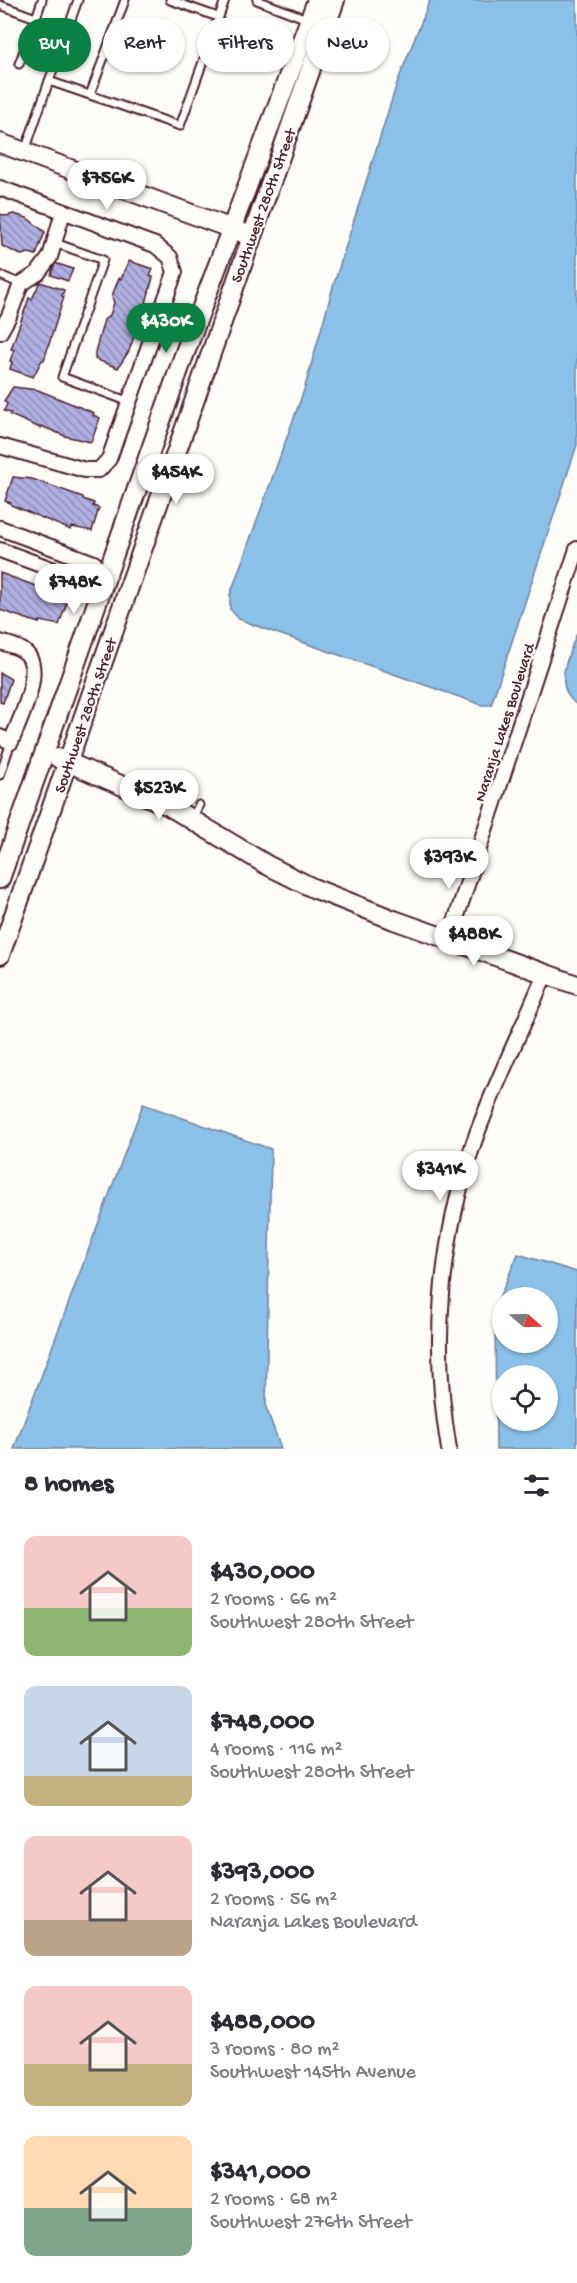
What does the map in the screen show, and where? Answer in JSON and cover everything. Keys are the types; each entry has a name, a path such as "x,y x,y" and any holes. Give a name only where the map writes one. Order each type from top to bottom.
{"street":[{"name":"Southwest 280th Street","path":"317,0 318,18"},
{"name":"Southwest 280th Street","path":"322,18 335,0"},
{"name":"Southwest 280th Street","path":"0,879 192,336 232,229 306,52"},
{"name":"Southwest 280th Street","path":"0,955 4,932 67,763 251,236 306,61"},
{"path":"0,143 251,236"},
{"path":"0,188 155,245 171,257 175,272 109,459 99,470 85,470 0,446"},
{"path":"0,332 9,316 21,284 38,273 50,258 63,212"},
{"path":"192,336 214,342"},
{"path":"0,528 94,563 106,577 128,587"},
{"name":"Naranja Lakes Boulevard","path":"449,940 577,549"},
{"path":"0,550 87,582 106,577"},
{"path":"0,642 22,650 28,655 34,675 6,740"},
{"path":"45,753 195,812 267,865 449,940 577,985"},
{"path":"449,1449 442,1398 440,1332 442,1288 452,1222 475,1140 545,974"}],"lane":[{"path":"0,4 36,18 42,0"},
{"path":"24,152 78,0"},
{"path":"90,95 125,0"},
{"path":"170,0 218,17"},
{"path":"49,81 180,126 225,0"},
{"path":"256,0 306,19"},
{"path":"55,243 103,260 62,377 130,402"},
{"path":"0,275 21,284"},
{"path":"0,775 6,740"}],"water":[{"path":"430,0 577,0 577,445 491,705 482,705 262,628 239,619 230,609 230,595 304,390 333,287 397,83"},
{"path":"577,633 577,705 565,689 564,671"},
{"path":"143,1104 271,1149 266,1407 281,1449 14,1449"},
{"path":"518,1254 577,1272 577,1449 496,1449 496,1431 558,1431 558,1365 495,1365 495,1353 558,1353 558,1287 504,1287"}],"building":[{"path":"0,214 6,216 14,214 27,218 45,232 36,255 29,253 21,255 2,246"},
{"path":"129,261 153,269 150,276 153,277 145,307 142,306 138,311 134,323 136,331 129,351 118,368 95,359 95,352 104,320 110,315 114,303 112,296"},
{"path":"55,263 73,269 68,281 51,275"},
{"path":"40,282 64,290 62,296 64,297 44,360 33,377 10,369 12,362 10,361 14,350 11,349 29,298 32,299"},
{"path":"13,387 38,390 94,413 93,415 100,418 91,442 65,436 41,426 40,428 4,411 7,404 4,401"},
{"path":"13,477 32,479 94,503 93,506 99,508 92,531 72,527 71,530 5,501"},
{"path":"0,573 50,591 67,602 59,625 40,621 39,623 0,610"},
{"path":"0,673 11,679 3,703 0,702"}]}
